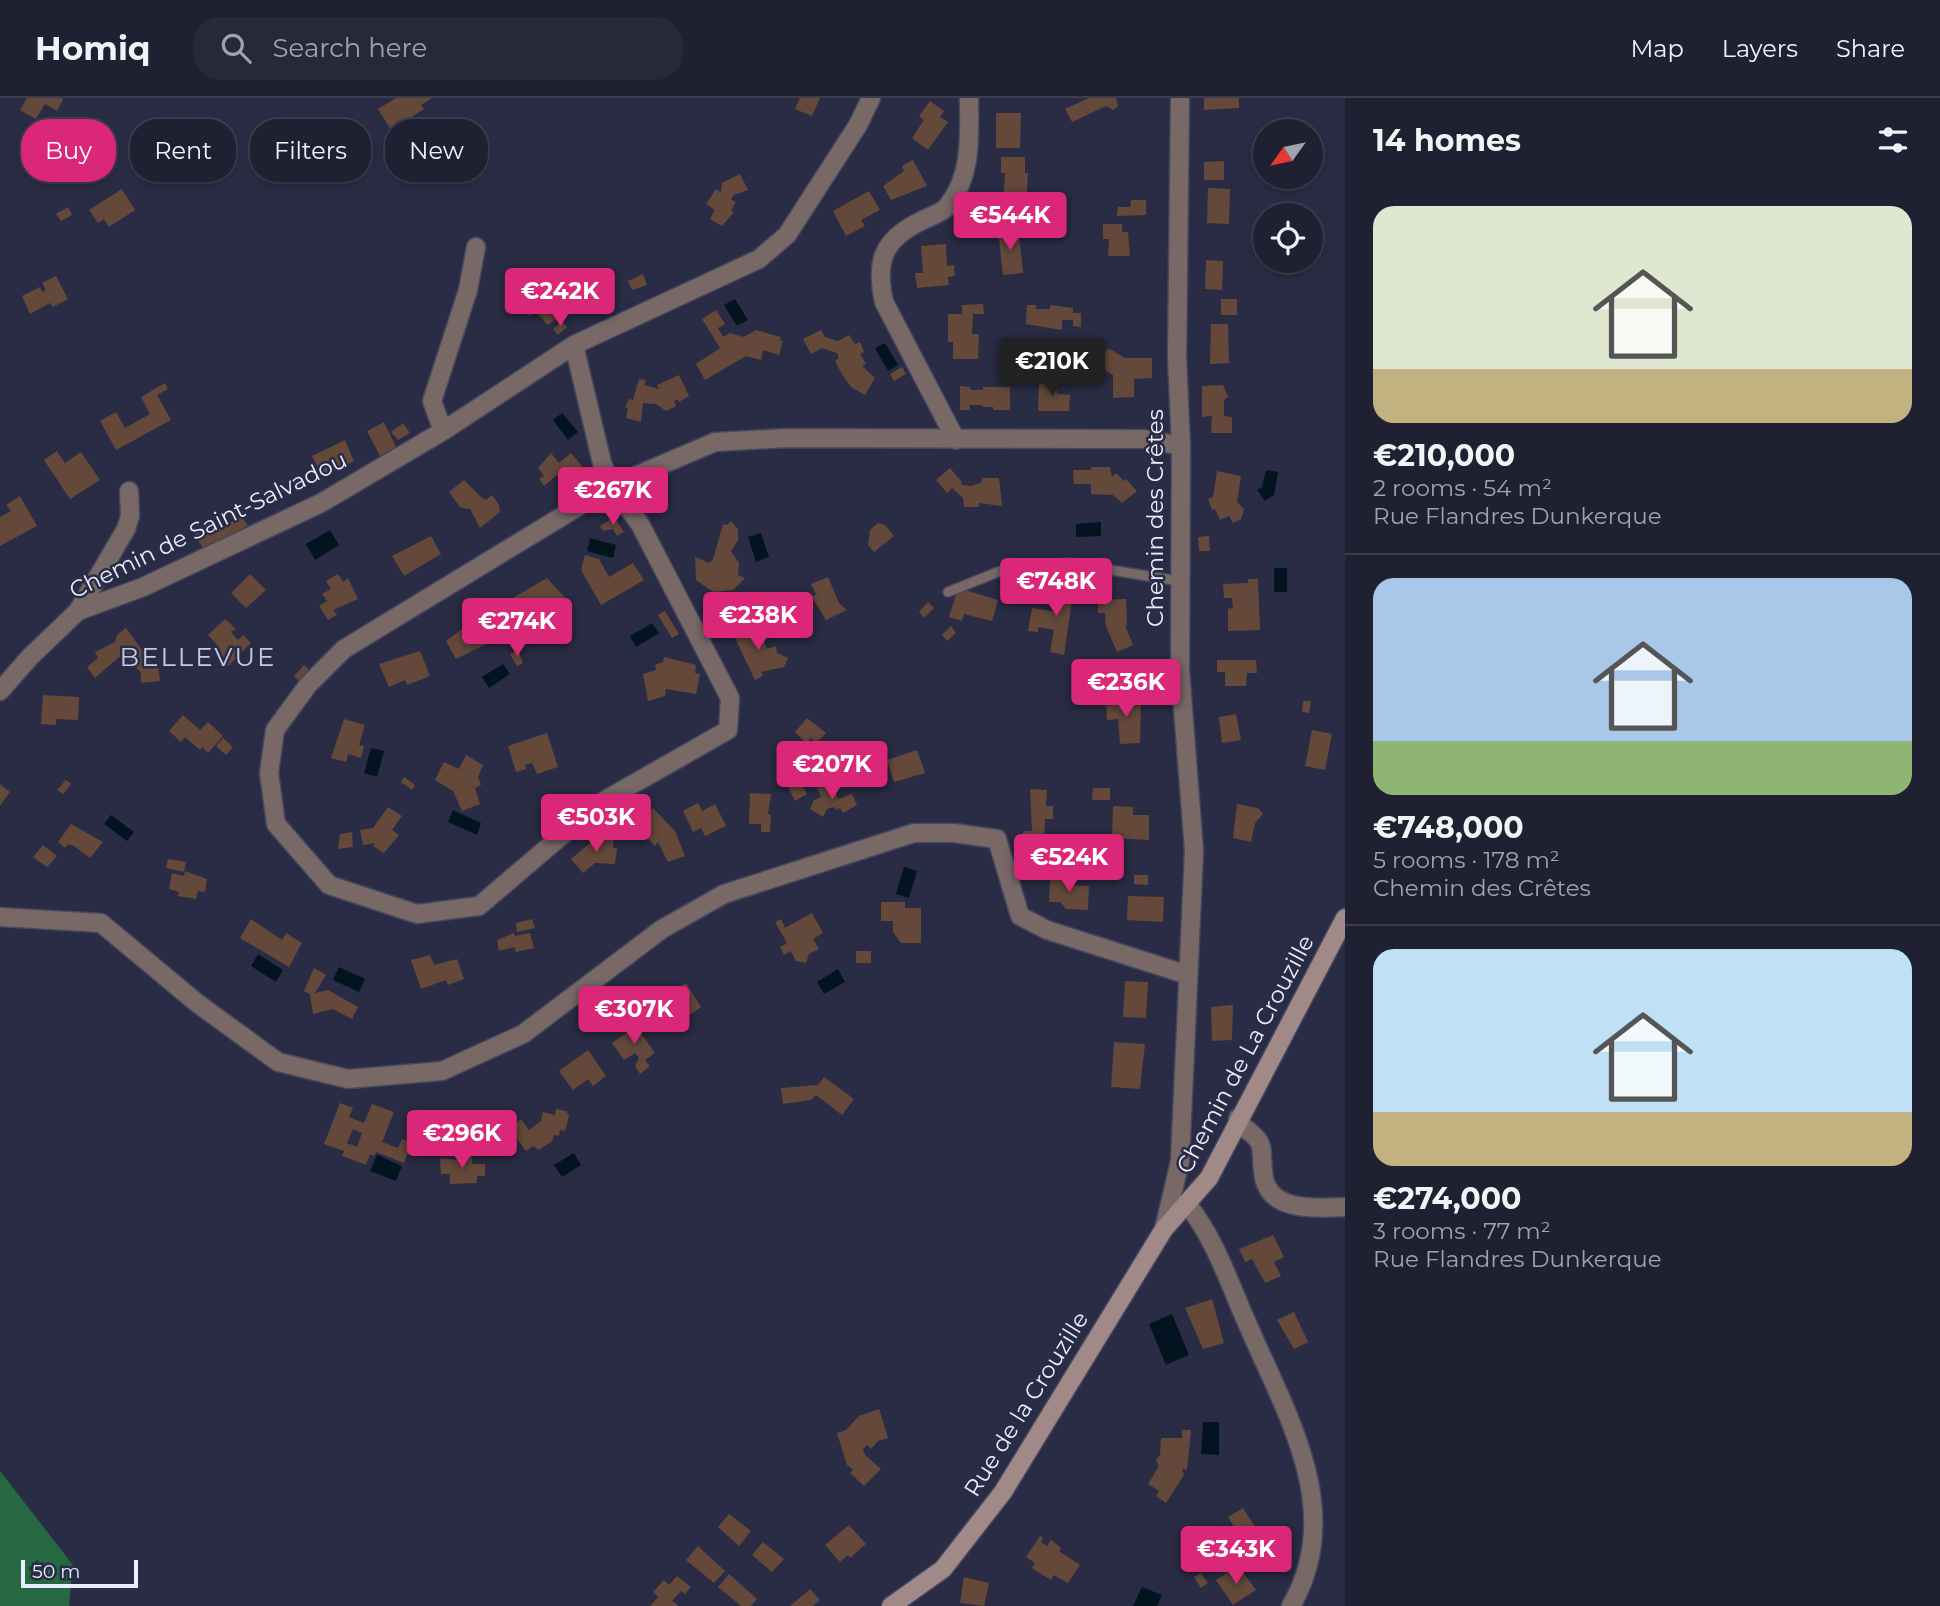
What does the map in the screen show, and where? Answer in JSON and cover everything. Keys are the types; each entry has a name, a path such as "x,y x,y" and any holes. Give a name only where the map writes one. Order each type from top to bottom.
{"street":[{"name":"Chemin de Saint-Salvadou","path":"0,691 30,657 78,611 143,587 321,503 443,431 574,345 759,259 778,243 794,224 858,125 871,98"},
{"path":"956,440 884,302 878,278 883,257 892,239 908,227 945,209 961,184 970,157 969,98"},
{"name":"Chemin des Crêtes","path":"1164,1229 1180,1161 1194,851 1180,670 1181,446 1177,358 1180,98"},
{"path":"443,431 432,401 468,290 476,247"},
{"path":"574,345 602,463 612,486 640,524 730,698 728,730 600,803 479,906 417,914 329,885 276,824 269,774 275,730 308,685 344,649 612,486 715,442 788,438 1144,439 1181,446"},
{"path":"78,611 126,529 130,516 129,491"},
{"path":"0,917 101,923 197,1003 278,1062 348,1079 442,1071 523,1034 662,929 724,894 914,833 997,839 1020,916 1046,929 1188,975"},
{"name":"Chemin de La Crouzille","path":"1185,1206 1209,1178 1238,1118 1345,918"},
{"path":"1238,1118 1238,1123 1259,1137 1264,1154 1264,1180 1276,1197 1305,1209 1345,1207"},
{"path":"1185,1206 1211,1238 1255,1342 1294,1421 1315,1478 1319,1524 1313,1560 1291,1606"},
{"name":"Rue de la Crouzille","path":"891,1606 943,1569 1003,1492 1164,1229 1185,1206"}],"lane":[{"path":"948,592 1003,570 1067,563 1180,581"}],"green space":[{"path":"0,1471 73,1565 69,1606 0,1606"}],"water":[{"path":"735,299 748,320 737,326 724,305"},
{"path":"885,343 898,365 888,371 875,348"},
{"path":"562,413 578,432 568,440 553,420"},
{"path":"1266,470 1278,472 1274,495 1265,501 1257,490 1262,487"},
{"path":"1101,522 1101,536 1076,537 1076,524"},
{"path":"330,530 339,545 315,560 306,544"},
{"path":"761,533 769,557 756,562 748,537"},
{"path":"590,538 616,545 613,558 587,551"},
{"path":"1274,568 1287,568 1287,592 1274,592"},
{"path":"652,623 659,633 636,647 630,636"},
{"path":"503,664 510,674 489,688 482,677"},
{"path":"371,748 384,751 377,777 364,773"},
{"path":"453,810 481,823 477,835 448,822"},
{"path":"111,815 134,832 127,841 104,824"},
{"path":"904,867 917,871 909,898 896,894"},
{"path":"258,954 283,970 276,982 251,966"},
{"path":"339,967 365,979 359,992 333,980"},
{"path":"838,969 845,982 824,994 817,982"},
{"path":"574,1153 581,1165 562,1177 554,1165"},
{"path":"377,1155 402,1166 396,1181 370,1171"},
{"path":"1172,1314 1189,1355 1166,1365 1149,1324"},
{"path":"1203,1422 1219,1422 1219,1455 1201,1454"},
{"path":"1221,1525 1238,1551 1223,1560 1206,1535"},
{"path":"1142,1587 1162,1595 1157,1606 1133,1606"}],"building":[{"path":"27,98 63,99 57,111 45,104 36,119 20,110"},
{"path":"396,98 432,98 421,105 424,109 408,119 385,120 378,109"},
{"path":"800,98 820,98 812,116 795,109"},
{"path":"1089,98 1116,98 1118,106 1113,110 1106,106 1072,122 1065,109"},
{"path":"1204,98 1239,98 1239,108 1204,110"},
{"path":"930,101 944,111 940,117 948,122 928,150 912,138 924,120 919,116"},
{"path":"996,113 1021,113 1020,148 996,148"},
{"path":"1001,157 1025,157 1025,173 1028,173 1026,203 1003,203 1005,173 1001,173"},
{"path":"913,160 927,186 891,200 883,186 904,171 902,166"},
{"path":"1224,161 1224,180 1204,180 1204,162"},
{"path":"740,174 748,190 734,195 731,199 736,202 731,210 734,212 722,226 710,219 715,210 706,204 716,189 721,192 722,183"},
{"path":"1208,188 1230,189 1229,224 1207,223"},
{"path":"122,189 135,210 109,227 104,219 98,223 89,210"},
{"path":"869,191 880,210 861,220 865,226 846,236 833,211"},
{"path":"1131,200 1146,200 1146,215 1117,216 1118,207 1130,207"},
{"path":"68,207 72,215 61,221 56,214"},
{"path":"1103,224 1122,224 1122,232 1128,232 1130,256 1108,256 1109,239 1103,239"},
{"path":"1012,228 1013,236 1019,235 1023,273 1003,275 998,230"},
{"path":"946,244 947,266 954,265 955,276 948,277 949,285 917,288 915,273 923,273 921,246"},
{"path":"1206,260 1223,261 1222,290 1205,289"},
{"path":"643,274 647,285 632,290 628,281"},
{"path":"56,276 68,299 53,307 50,303 30,314 22,296 40,287 42,292 46,290 42,283"},
{"path":"572,285 583,296 575,303 578,307 563,320 560,316 548,325 535,311 529,316 523,304 542,289 553,306 568,294 565,291"},
{"path":"1221,299 1237,299 1237,315 1221,315"},
{"path":"983,304 984,314 973,314 972,334 979,334 978,359 953,359 953,342 948,342 948,314 962,314 962,305"},
{"path":"1027,305 1036,305 1036,309 1050,309 1050,305 1073,308 1073,313 1081,313 1081,327 1073,326 1073,320 1062,320 1062,330 1026,324"},
{"path":"716,310 725,324 718,328 723,337 730,333 744,337 756,330 781,337 780,340 783,341 779,355 763,350 761,360 746,356 705,380 696,364 720,348 702,319"},
{"path":"562,322 567,327 558,335 553,329"},
{"path":"1211,324 1228,324 1229,363 1210,364"},
{"path":"821,330 825,337 838,341 849,335 855,344 860,342 864,352 860,354 866,364 862,366 875,378 865,395 851,387 843,376 835,361 839,358 837,353 822,348 811,354 803,339"},
{"path":"1108,348 1125,358 1152,358 1152,378 1134,379 1134,397 1113,398 1113,375 1098,366"},
{"path":"902,367 906,374 894,381 890,374"},
{"path":"679,375 689,396 679,402 678,399 674,401 676,406 666,411 656,404 643,403 641,422 626,418 628,408 625,408 629,399 633,400 639,379 646,380 644,385 659,389 657,385"},
{"path":"1039,381 1057,382 1057,394 1070,395 1069,411 1038,411"},
{"path":"165,383 168,389 157,395 171,420 116,450 100,421 116,412 125,428 150,414 141,397"},
{"path":"1223,385 1228,397 1224,400 1224,416 1232,417 1232,433 1211,433 1212,416 1202,417 1202,386"},
{"path":"960,386 970,387 971,390 1010,387 1010,410 993,410 993,407 970,405 970,410 960,410"},
{"path":"384,422 396,447 380,456 367,431"},
{"path":"403,423 410,433 398,440 391,432"},
{"path":"345,440 354,461 322,477 312,456"},
{"path":"57,451 65,463 81,452 100,480 70,499 44,460"},
{"path":"551,453 559,463 571,453 582,466 571,475 568,472 560,478 557,475 544,486 539,479 544,476 538,468"},
{"path":"1091,467 1110,467 1112,477 1116,473 1137,491 1122,503 1113,495 1091,494 1091,484 1074,484 1073,470 1091,470"},
{"path":"950,468 962,482 961,485 972,486 982,482 982,478 999,478 1002,506 979,503 979,507 964,507 963,498 952,488 947,493 936,480"},
{"path":"1217,471 1241,476 1237,502 1244,509 1241,519 1233,523 1229,516 1220,520 1208,499 1213,497"},
{"path":"464,480 482,498 486,500 492,495 499,505 500,512 480,528 470,509 461,508 449,492"},
{"path":"20,496 37,526 0,546 0,517 11,511 6,505"},
{"path":"216,516 223,527 241,516 248,525 206,552 194,535"},
{"path":"614,517 624,532 617,536 613,529 603,531 600,526"},
{"path":"731,521 738,529 738,540 731,551 739,563 738,575 745,578 733,590 713,592 696,580 695,557 709,563 713,559 723,524 727,525"},
{"path":"878,523 885,525 894,536 874,552 868,545 870,530"},
{"path":"431,536 441,554 404,576 392,556"},
{"path":"1209,536 1210,551 1199,551 1198,537"},
{"path":"585,555 599,559 609,577 633,563 644,580 601,605 581,570"},
{"path":"250,574 266,590 246,608 231,593"},
{"path":"338,574 343,582 348,578 358,599 333,610 337,615 328,620 319,606 327,601 322,594 331,589 326,581"},
{"path":"828,577 839,603 847,610 826,620 812,597 816,594 811,584"},
{"path":"547,578 568,601 544,616 539,612 525,624 516,615 519,606 513,598"},
{"path":"1248,579 1258,579 1260,630 1228,631 1228,608 1233,609 1232,598 1224,598 1223,584 1248,583"},
{"path":"1059,580 1075,580 1064,655 1050,652 1054,630 1038,627 1038,632 1028,631 1032,608 1058,612"},
{"path":"958,588 998,600 992,621 964,614 962,621 949,617"},
{"path":"1126,599 1125,625 1133,645 1117,652 1106,626 1105,613 1098,613 1098,600"},
{"path":"928,602 934,608 924,618 919,612"},
{"path":"665,611 679,634 672,638 658,615"},
{"path":"225,619 236,629 231,632 238,640 243,635 251,643 228,666 213,651 218,646 208,635"},
{"path":"487,619 498,638 456,659 446,641 473,621 476,626"},
{"path":"762,623 765,632 761,633 767,649 776,646 777,653 788,658 784,667 761,672 763,676 755,680 733,634"},
{"path":"951,626 956,633 947,641 942,635"},
{"path":"126,628 152,664 158,664 160,681 141,683 141,673 129,659 119,657 95,678 87,667 98,658 95,652 115,642 117,635"},
{"path":"518,650 523,663 517,666 510,654"},
{"path":"420,651 430,676 407,685 405,680 389,687 379,664"},
{"path":"664,657 696,665 695,673 700,674 696,694 666,689 665,696 648,701 643,674 656,670 655,665 663,662"},
{"path":"1217,660 1256,660 1257,673 1247,673 1246,686 1225,686 1225,672 1217,672"},
{"path":"304,665 309,670 299,681 294,676"},
{"path":"43,695 79,697 78,720 56,719 56,725 41,724"},
{"path":"1141,698 1140,743 1120,744 1118,719 1107,720 1106,701"},
{"path":"1303,701 1311,701 1309,713 1302,712"},
{"path":"1236,714 1241,740 1222,743 1219,717"},
{"path":"183,715 200,730 208,722 223,736 208,753 202,747 200,750 185,737 181,742 169,731"},
{"path":"807,718 826,733 816,743 811,738 806,743 795,732"},
{"path":"344,719 365,725 359,745 364,746 361,758 348,754 346,762 331,758"},
{"path":"1312,730 1332,734 1325,770 1305,766"},
{"path":"547,733 558,767 537,774 532,763 525,765 526,769 516,772 508,746"},
{"path":"223,738 233,747 226,755 216,746"},
{"path":"917,750 925,773 894,782 887,760"},
{"path":"466,755 483,765 478,777 481,785 475,788 480,804 462,811 453,791 435,780 444,762 459,769"},
{"path":"404,777 415,785 412,790 401,782"},
{"path":"66,780 71,784 63,794 57,790"},
{"path":"800,781 807,794 795,801 788,787"},
{"path":"832,783 838,799 852,794 857,805 843,813 840,808 827,809 823,817 810,809 814,800 821,797 817,788"},
{"path":"0,784 10,792 0,806"},
{"path":"1093,788 1110,788 1110,800 1092,800"},
{"path":"1030,789 1047,790 1046,806 1053,806 1053,819 1045,819 1044,847 1022,846 1023,831 1032,831"},
{"path":"750,793 771,794 768,814 771,815 770,832 761,832 761,824 749,824"},
{"path":"698,803 702,811 715,804 726,826 705,836 701,828 693,832 683,811"},
{"path":"1237,804 1258,808 1263,814 1255,823 1251,842 1233,838"},
{"path":"1113,806 1133,807 1133,815 1149,815 1149,840 1112,838"},
{"path":"388,807 402,816 392,830 399,835 384,853 373,846 375,843 363,845 360,830 373,828"},
{"path":"653,808 675,831 685,856 668,862 658,842 655,846 647,838 649,835 638,824"},
{"path":"71,824 103,842 90,858 74,846 68,844 65,848 58,842"},
{"path":"352,832 353,847 338,849 340,834"},
{"path":"597,837 614,838 613,848 617,848 615,864 595,863 583,873 571,859"},
{"path":"43,845 57,856 47,867 33,857"},
{"path":"168,859 186,862 184,872 166,868"},
{"path":"1055,860 1064,861 1063,870 1054,869"},
{"path":"185,871 207,879 205,892 198,891 196,899 178,896 179,892 169,889 172,873 184,876"},
{"path":"1134,875 1148,875 1148,885 1134,884"},
{"path":"1050,877 1067,878 1067,885 1089,886 1088,910 1066,909 1060,902 1049,902"},
{"path":"1128,896 1164,897 1163,922 1127,920"},
{"path":"881,902 905,902 905,908 921,908 921,943 901,943 893,932 893,921 881,921"},
{"path":"812,913 823,933 813,939 819,949 809,954 806,963 796,961 791,951 784,955 780,947 787,943 775,922 781,919 785,928"},
{"path":"251,919 282,940 286,933 302,943 289,967 240,938"},
{"path":"532,919 535,928 517,932 516,923"},
{"path":"514,933 515,936 530,933 534,948 516,952 514,947 499,951 497,940"},
{"path":"856,951 871,951 871,963 856,963"},
{"path":"430,955 434,965 457,959 464,979 448,985 446,980 421,989 411,960"},
{"path":"314,968 326,975 315,993 328,990 358,1007 352,1019 333,1009 313,1014 310,994 304,991"},
{"path":"1125,981 1148,982 1146,1018 1123,1017"},
{"path":"686,983 701,1007 672,1027 655,1003"},
{"path":"1233,1005 1232,1040 1212,1041 1211,1007"},
{"path":"631,1019 655,1053 645,1060 650,1066 640,1074 635,1066 639,1058 635,1053 624,1060 612,1043 629,1031 624,1024"},
{"path":"1114,1042 1145,1044 1140,1089 1111,1087"},
{"path":"588,1050 606,1076 593,1086 588,1079 573,1090 559,1071"},
{"path":"824,1077 854,1099 842,1115 816,1095 811,1100 783,1104 781,1088 818,1085"},
{"path":"340,1103 353,1108 349,1117 364,1123 372,1104 394,1112 382,1142 398,1148 402,1139 412,1143 404,1163 376,1152 374,1156 370,1154 366,1165 342,1156 344,1151 324,1144","holes":["353,1129 362,1133 357,1147 347,1143"]},
{"path":"556,1109 566,1111 569,1116 565,1131 560,1130 559,1136 554,1135 552,1141 539,1150 533,1146 526,1151 509,1128 521,1119 529,1130 541,1121 543,1112 555,1115"},
{"path":"460,1154 472,1154 472,1164 485,1164 485,1176 477,1176 477,1183 450,1184 450,1174 441,1174 440,1158 460,1160"},
{"path":"1273,1235 1284,1257 1274,1262 1281,1276 1265,1283 1252,1259 1245,1262 1239,1249"},
{"path":"1212,1299 1224,1343 1203,1349 1185,1308"},
{"path":"1294,1312 1308,1342 1294,1349 1277,1320"},
{"path":"879,1409 888,1438 878,1441 871,1449 867,1445 863,1449 865,1455 881,1469 864,1486 850,1473 853,1470 847,1465 837,1433 846,1430 859,1416"},
{"path":"1182,1430 1191,1430 1187,1470 1182,1469 1184,1475 1166,1503 1156,1496 1159,1491 1148,1484 1159,1466 1156,1460 1160,1455 1161,1438 1182,1438"},
{"path":"1243,1508 1259,1533 1244,1543 1228,1517"},
{"path":"729,1514 751,1531 739,1546 718,1527"},
{"path":"849,1525 866,1544 850,1558 848,1555 840,1562 825,1545"},
{"path":"1040,1536 1043,1538 1041,1542 1047,1546 1051,1540 1061,1548 1059,1551 1080,1565 1068,1583 1054,1575 1051,1580 1032,1568 1035,1563 1026,1557"},
{"path":"763,1542 784,1559 772,1572 752,1555"},
{"path":"698,1546 725,1571 714,1583 686,1560"},
{"path":"1234,1568 1238,1574 1242,1571 1256,1590 1233,1605 1216,1580"},
{"path":"1201,1573 1208,1583 1201,1588 1194,1577"},
{"path":"729,1574 757,1599 751,1606 741,1606 718,1587"},
{"path":"677,1576 691,1587 685,1594 681,1591 672,1601 679,1606 650,1606 658,1597 653,1592 664,1580 669,1585"},
{"path":"964,1577 989,1583 984,1606 960,1603"},
{"path":"810,1589 820,1600 813,1606 790,1606"}],"district":[{"name":"BELLEVUE","path":"198,657"}]}
